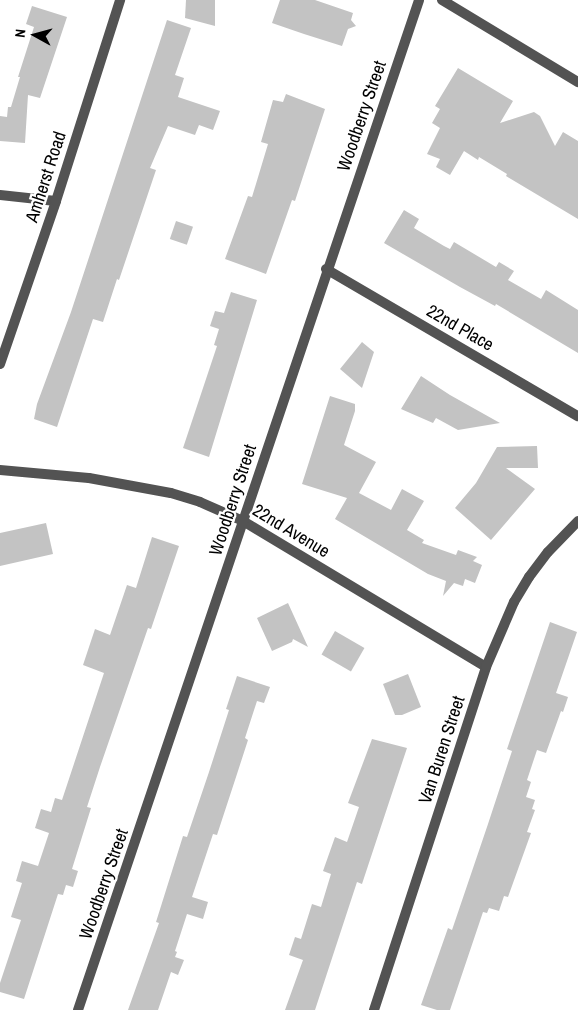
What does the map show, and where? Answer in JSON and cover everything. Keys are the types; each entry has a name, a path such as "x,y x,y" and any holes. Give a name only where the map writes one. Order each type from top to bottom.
{"street":[{"name":"Amherst Road","path":"0,364 56,201 120,0"},
{"name":"Woodberry Street","path":"78,1010 326,269 419,0"},
{"path":"442,0 578,82"},
{"path":"0,195 56,201"},
{"name":"22nd Place","path":"326,269 578,416"},
{"name":"22nd Avenue","path":"0,470 89,478 171,493 200,502 243,521 486,667"},
{"name":"Van Buren Street","path":"374,1010 486,667 514,602 529,577 548,552 578,521"}],"building":[{"path":"186,0 215,0 215,26 185,18"},
{"path":"280,0 315,0 353,13 351,20 356,26 348,29 342,46 304,34 272,23"},
{"path":"32,6 67,17 40,98 28,95 25,143 0,141 0,116 7,117 8,107 11,107 20,77 18,77 34,27 26,24"},
{"path":"167,20 191,28 175,75 184,78 178,97 220,111 213,130 199,125 195,135 168,126 150,168 156,170 119,280 117,279 103,322 93,319 57,427 34,419 37,404 71,312"},
{"path":"458,68 513,101 500,123 534,112 540,116 555,146 563,132 578,141 578,219 506,176 507,174 479,157 478,160 464,151 450,175 436,167 440,159 427,154 440,128 432,123 440,109 435,106"},
{"path":"286,94 325,109 295,201 292,200 266,274 225,259 248,196 252,197 268,144 261,142 273,100 283,102"},
{"path":"404,210 419,219 414,228 444,246 450,249 454,242 496,267 499,262 514,271 508,280 541,299 546,290 578,310 578,353 496,304 495,306 460,287 384,243"},
{"path":"176,221 193,227 187,245 170,239"},
{"path":"231,292 257,300 209,457 183,448 217,346 214,345 219,329 210,326 215,311 224,313"},
{"path":"362,342 374,352 362,388 340,369"},
{"path":"421,376 450,395 500,423 458,430 436,418 433,423 401,409"},
{"path":"330,396 355,404 355,411 344,445 376,462 359,493 391,510 402,489 424,501 407,530 424,540 422,543 456,555 458,550 477,557 473,561 482,565 475,583 465,579 463,586 454,583 443,596 446,581 428,574 335,519 347,498 302,484"},
{"path":"537,446 538,468 506,468 535,489 491,540 455,508 476,483 497,447"},
{"path":"46,523 53,554 0,566 0,533"},
{"path":"152,537 179,546 151,629 148,628 87,807 91,808 72,869 78,871 73,887 66,885 63,895 58,894 24,999 0,992 0,983 21,920 11,917 22,883 16,881 22,861 38,866 49,833 35,828 41,809 51,812 55,798 62,800 104,673 83,665 95,629 110,635 127,585 136,588"},
{"path":"288,603 308,647 293,639 292,642 272,651 257,618"},
{"path":"550,622 577,632 556,693 568,697 563,712 561,711 546,753 537,750 527,780 531,782 526,797 535,800 532,809 535,810 527,832 531,833 508,897 504,896 499,911 489,908 487,913 483,912 450,1010 437,1010 421,1005 448,928 452,930 488,824 512,751 507,749"},
{"path":"335,631 364,648 351,671 322,654"},
{"path":"408,674 421,707 402,715 395,715 383,684"},
{"path":"237,676 270,687 264,703 257,701 245,738 248,740 217,835 213,834 192,897 208,902 203,919 187,914 175,951 177,952 175,957 184,960 178,975 171,972 158,1010 128,1010 159,923 156,922 183,836 187,837 209,772 229,710 226,709"},
{"path":"372,739 407,748 362,884 357,882 315,1010 285,1010 303,960 289,955 295,937 301,939 312,904 321,907 331,874 323,871 335,837 347,842 359,807 348,803"}]}
